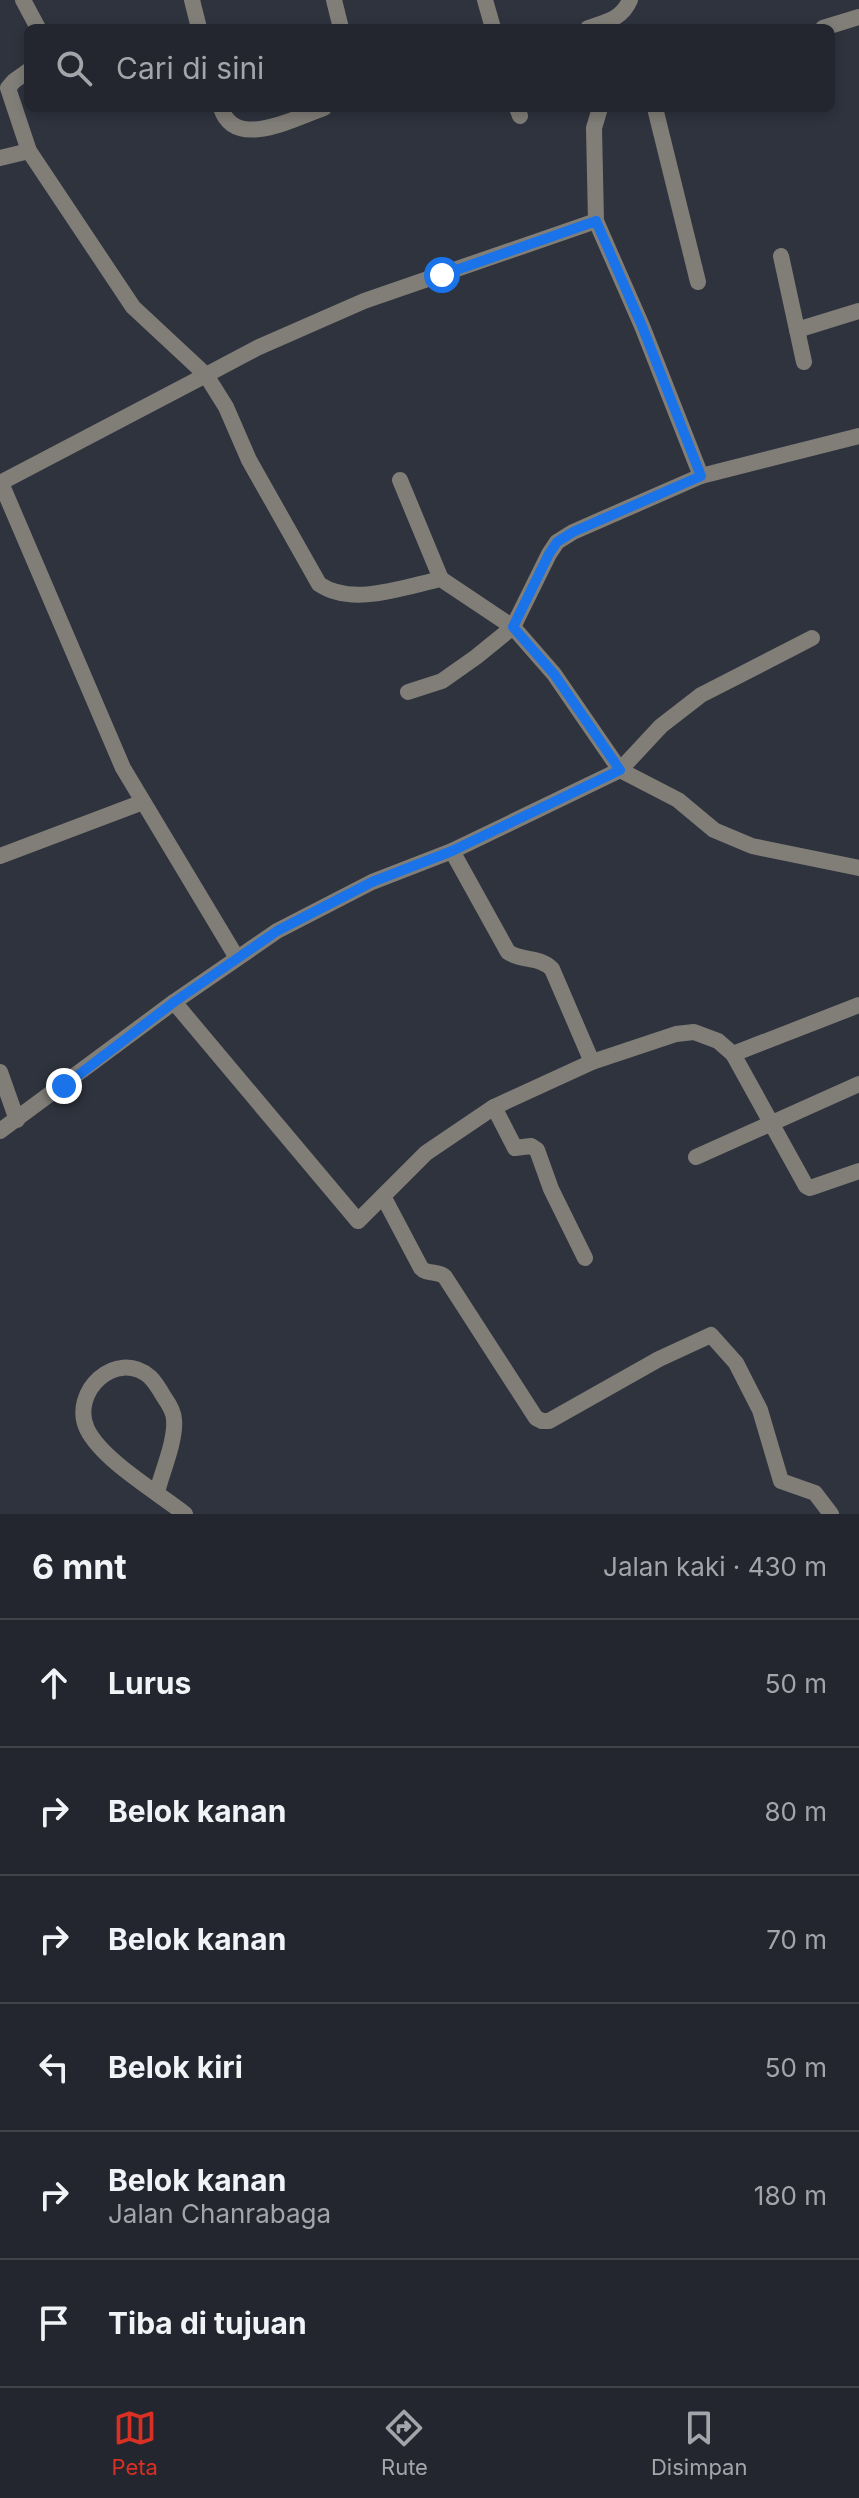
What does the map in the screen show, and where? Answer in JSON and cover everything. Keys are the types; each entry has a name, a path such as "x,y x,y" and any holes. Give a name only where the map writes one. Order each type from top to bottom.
{"street":[{"path":"23,0 36,24"},
{"path":"192,0 198,24"},
{"path":"334,0 340,24"},
{"path":"485,0 492,24"},
{"path":"601,24 614,20 626,9 630,0"},
{"path":"835,24 859,17"},
{"path":"24,73 4,83 29,151 133,307 206,375 319,584 332,593 359,596 441,579"},
{"path":"222,112 231,124 241,129 255,130 311,112"},
{"path":"599,112 594,128 596,221 642,326 701,476"},
{"path":"656,112 698,282"},
{"path":"0,158 29,151"},
{"path":"237,958 123,768 0,483 257,348 364,301 596,221"},
{"path":"781,256 804,362"},
{"path":"797,330 859,311"},
{"path":"408,692 442,681 513,627 557,542 573,532 701,476 859,436"},
{"path":"400,480 441,579 513,627 554,674 620,770 678,800 714,830 752,846 859,868"},
{"path":"0,1131 174,1002 277,931 372,882 452,851 620,770 661,726 701,695 812,638"},
{"path":"0,856 143,802"},
{"path":"452,851 508,952 517,958 545,962 552,969 592,1062"},
{"path":"174,1002 358,1221 426,1153 494,1107 592,1062 676,1034 694,1032 718,1041 733,1054 806,1186 810,1188 859,1171"},
{"path":"733,1054 859,1005"},
{"path":"0,1072 17,1120"},
{"path":"696,1157 859,1084"},
{"path":"494,1107 513,1146 517,1149 531,1146 537,1150 557,1201 585,1258"},
{"path":"383,1196 421,1268 425,1272 441,1274 448,1281 536,1418 549,1421 659,1359 711,1335 736,1363 760,1410 781,1481 815,1493 831,1514"},
{"path":"157,1492 175,1423 173,1413 150,1377 130,1369 113,1370 100,1377 86,1397 87,1430 106,1455 185,1514"}],"route":[{"path":"64,1086 174,1002 277,931 372,882 452,851 620,770 554,674 513,627 557,542 573,532 701,476 642,326 596,221 442,275"}]}
